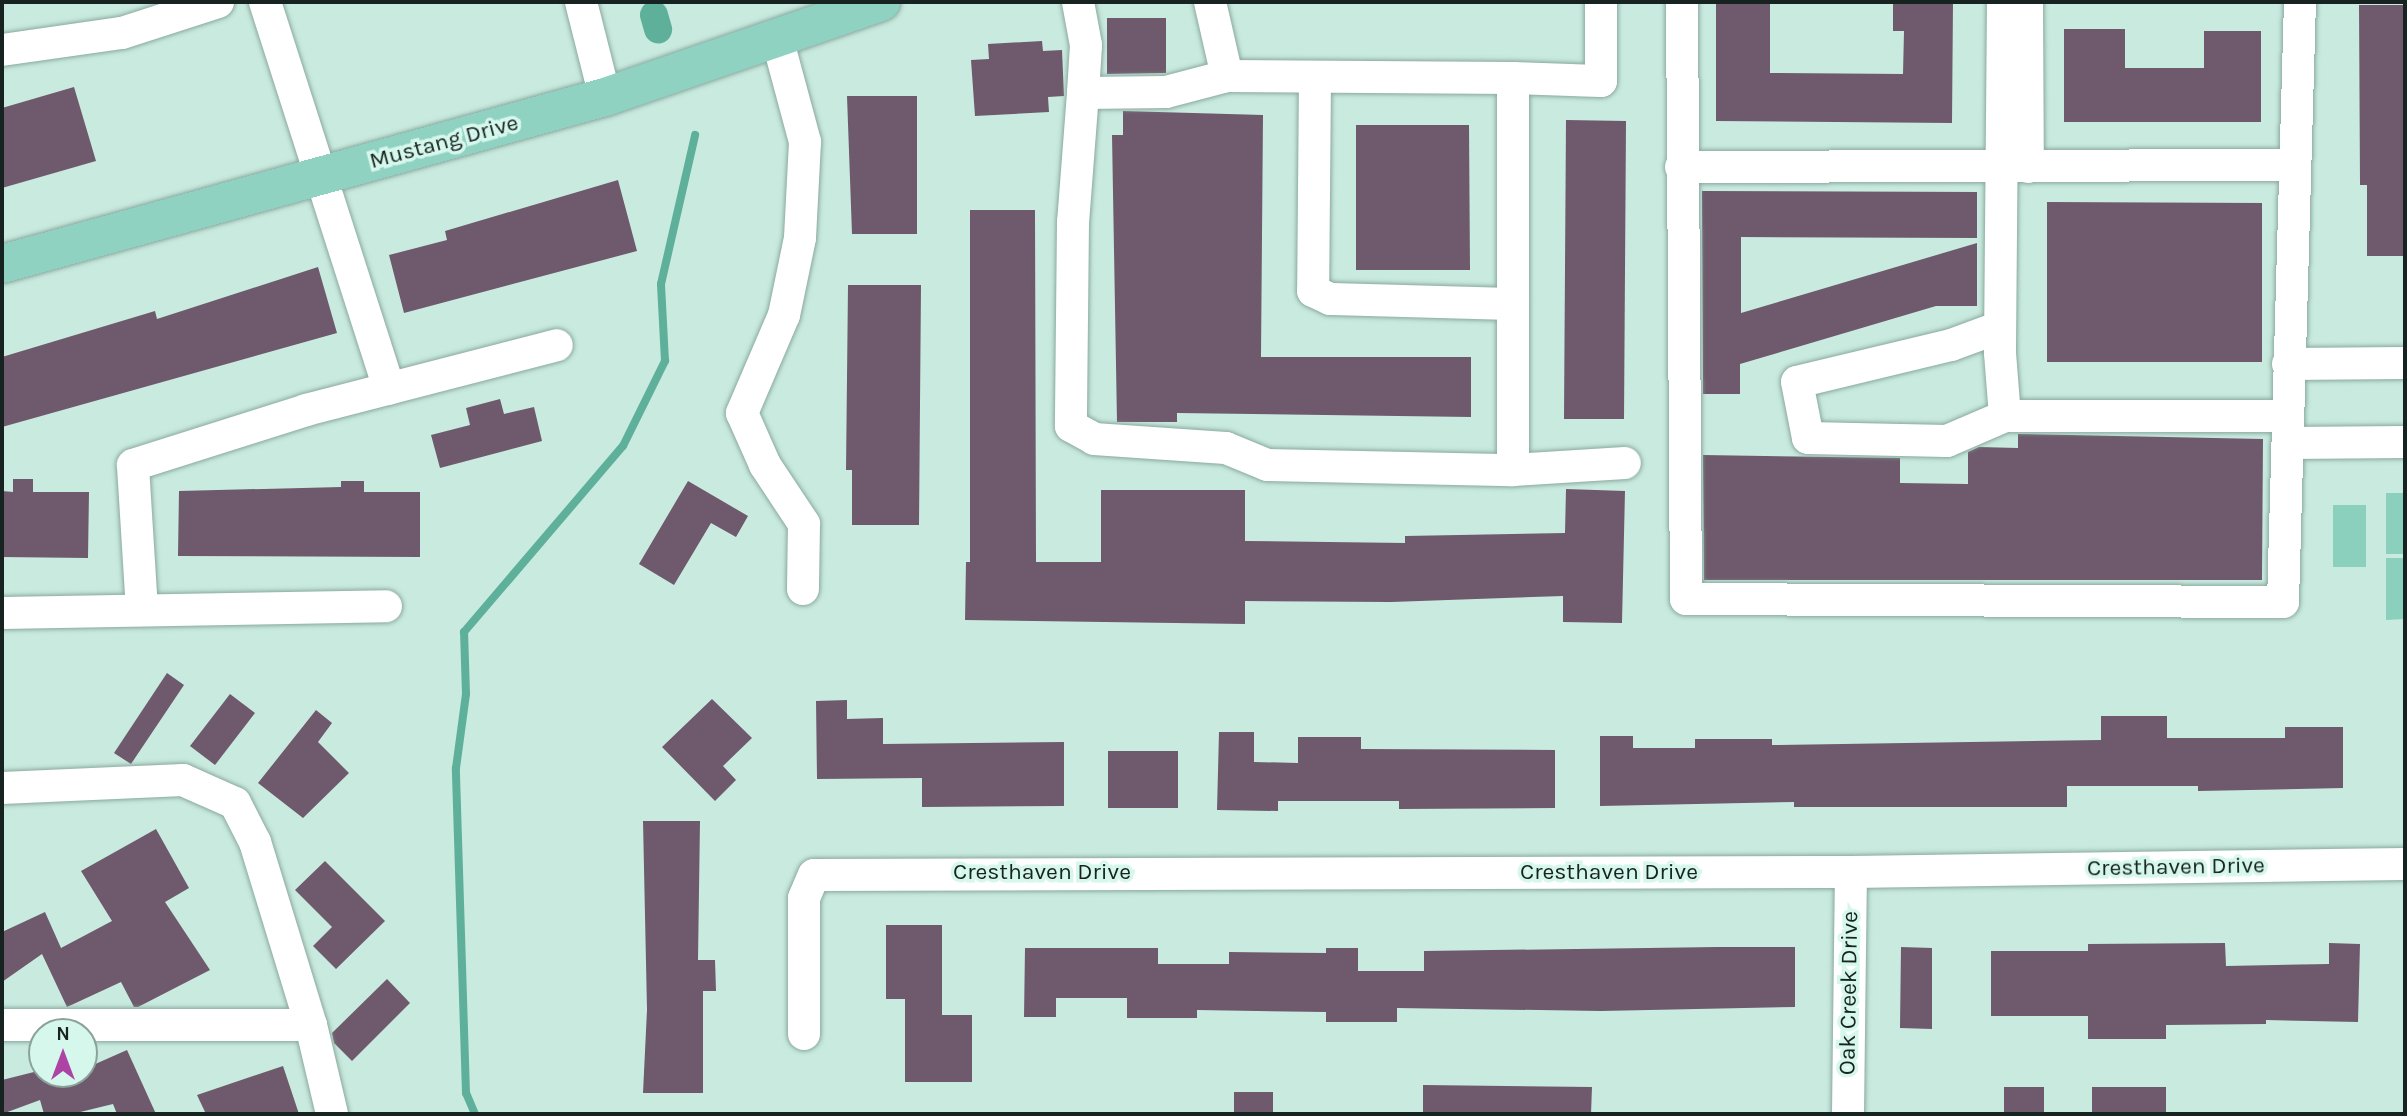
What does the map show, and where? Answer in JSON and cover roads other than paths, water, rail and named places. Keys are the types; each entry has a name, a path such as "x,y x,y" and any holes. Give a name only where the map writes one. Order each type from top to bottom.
{"main road":[{"name":"Mustang Drive","path":"2,264 605,97 881,2"}],"street":[{"path":"2,50 122,33 218,2"},
{"path":"265,2 388,389"},
{"path":"581,2 605,97"},
{"path":"1078,2 1086,45 1073,222 1071,425 1094,439 1226,448 1267,465 1513,470 1625,463"},
{"path":"1210,2 1227,76"},
{"path":"1083,93 1166,92 1227,76 1601,80 1601,2"},
{"path":"1682,2 1686,599 2283,602 2300,2"},
{"path":"2003,2 2015,167"},
{"path":"2005,416 2000,327 2028,2"},
{"path":"777,38 805,142 800,238 784,315 742,413 765,465 804,524 803,589"},
{"path":"1315,76 1313,291 1330,299 1513,304"},
{"path":"1513,78 1513,470"},
{"path":"1682,167 2294,164"},
{"path":"2000,327 1951,345 1797,382 1808,438 1947,441 2005,416 2287,430 2405,442"},
{"path":"142,610 133,466 388,389 557,345"},
{"path":"2288,364 2405,363"},
{"path":"2,612 386,606"},
{"path":"2,788 183,780 236,803 255,842 311,1025 332,1114"},
{"name":"Cresthaven Drive","path":"804,1034 804,898 814,875 1851,872 2405,864"},
{"name":"Oak Creek Drive","path":"1848,1114 1851,872"},
{"path":"2,1025 311,1025"}],"waterway":[{"path":"654,15 658,29"},
{"path":"475,1114 466,1093 456,768 466,694 464,632 623,446 665,361 661,284 695,135"}]}
